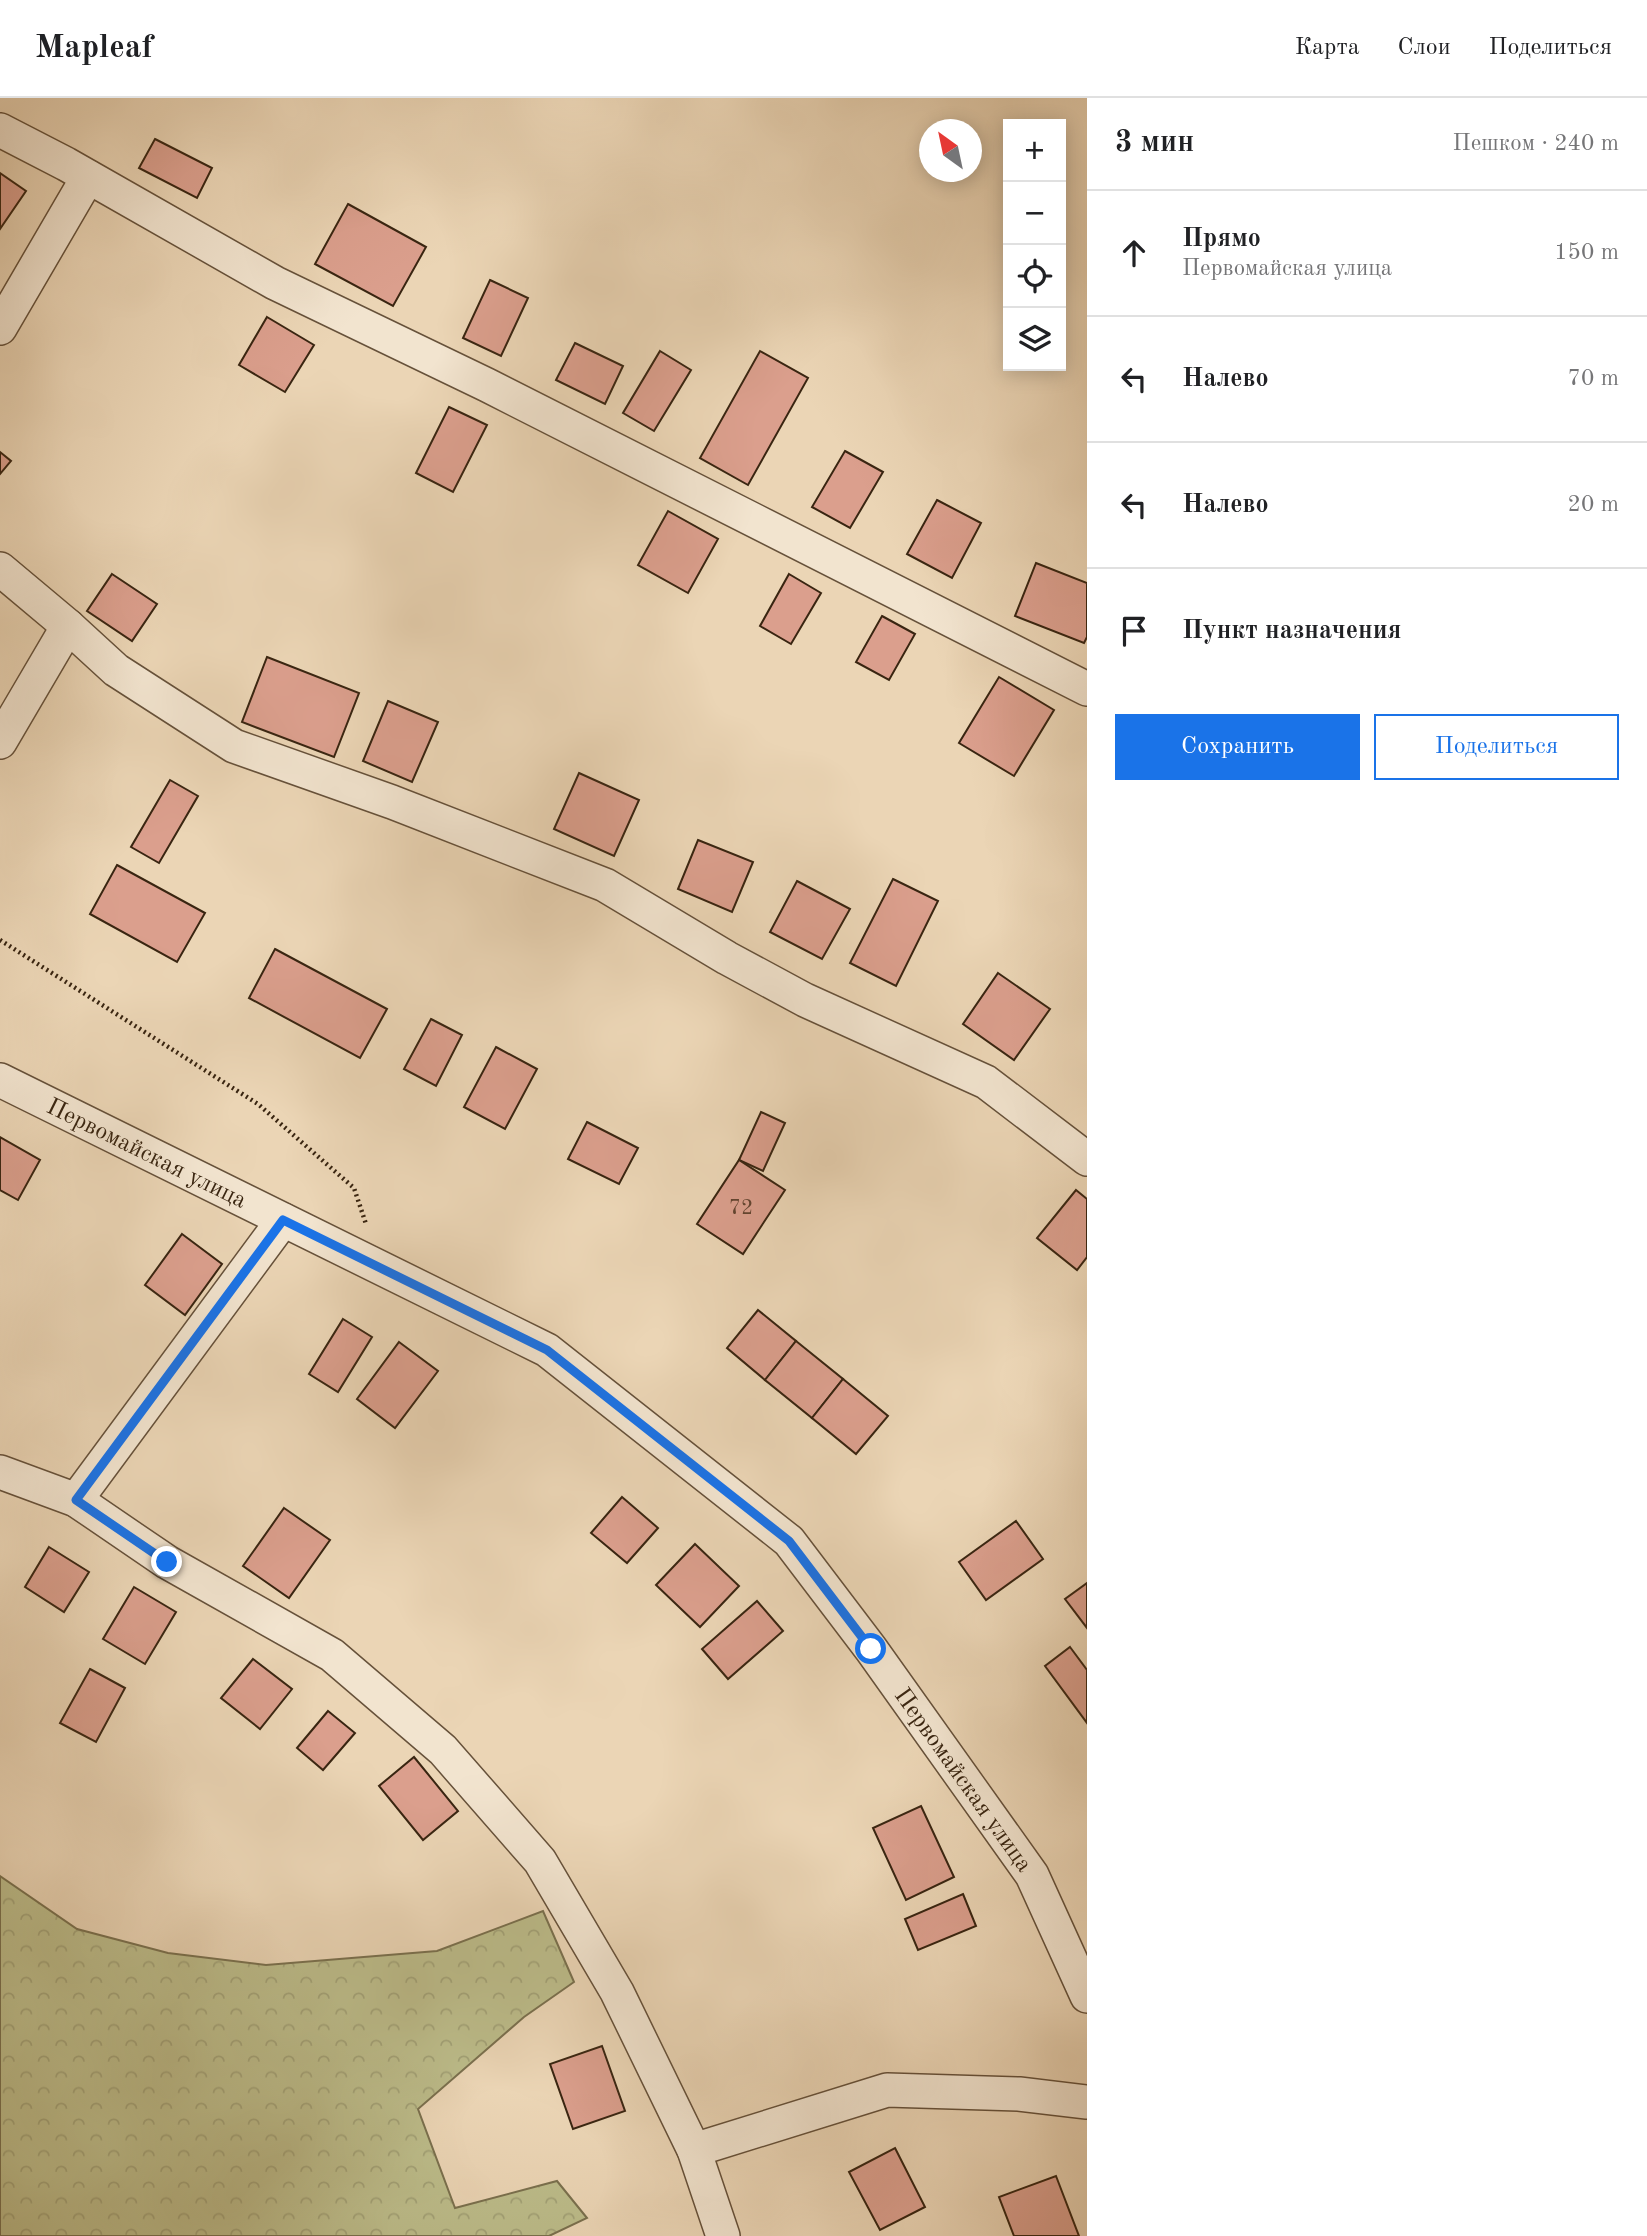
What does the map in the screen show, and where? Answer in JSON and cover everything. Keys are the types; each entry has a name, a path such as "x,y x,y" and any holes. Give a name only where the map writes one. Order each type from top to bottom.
{"street":[{"path":"0,130 275,283 487,385 1087,689"},
{"path":"0,327 88,177"},
{"path":"0,569 116,670 234,746 392,802 605,885 727,958 805,1000 986,1082 1087,1159"},
{"path":"0,742 68,626"},
{"name":"Первомайская улица","path":"0,1080 547,1350 789,1541 871,1649 1032,1875 1087,1996"},
{"path":"76,1500 283,1220"},
{"path":"0,1472 76,1500 167,1562 332,1655 443,1750 540,1861 617,1992 694,2150 723,2236"},
{"path":"694,2150 887,2090 1019,2094 1087,2102"}],"path":[{"path":"0,940 258,1104 354,1188 381,1268"}],"green space":[{"path":"0,1876 77,1929 168,1953 266,1965 437,1951 543,1911 574,1982 524,2017 418,2109 455,2208 557,2181 587,2218 549,2236 0,2236"}],"building":[{"path":"155,139 212,168 197,198 139,168"},
{"path":"0,173 26,191 0,229"},
{"path":"348,204 426,247 393,306 315,264"},
{"path":"490,280 528,298 501,356 463,338"},
{"path":"267,317 314,345 285,392 239,365"},
{"path":"575,343 623,366 605,404 556,380"},
{"path":"660,351 691,370 654,431 623,413"},
{"path":"760,351 808,378 748,485 700,458"},
{"path":"449,407 487,425 453,492 416,473"},
{"path":"845,451 883,472 850,528 812,507"},
{"path":"0,452 11,461 0,474"},
{"path":"937,500 981,523 952,578 907,554"},
{"path":"668,511 718,539 688,593 638,565"},
{"path":"1036,563 1087,583 1087,637 1084,643 1015,616"},
{"path":"112,574 157,604 132,641 87,611"},
{"path":"789,574 821,593 791,644 760,626"},
{"path":"882,616 915,634 889,680 856,662"},
{"path":"267,657 359,693 334,757 242,722"},
{"path":"999,677 1054,710 1014,776 959,743"},
{"path":"388,701 438,722 412,782 363,761"},
{"path":"579,773 639,800 614,856 554,829"},
{"path":"170,780 198,796 159,863 131,847"},
{"path":"698,840 753,862 732,912 678,889"},
{"path":"117,865 205,913 177,962 90,914"},
{"path":"893,879 938,901 896,986 850,963"},
{"path":"797,881 850,909 822,959 770,932"},
{"path":"275,949 387,1009 360,1058 249,998"},
{"path":"998,973 1050,1009 1014,1060 963,1024"},
{"path":"431,1019 462,1035 436,1086 404,1069"},
{"path":"496,1047 537,1069 505,1129 464,1107"},
{"path":"761,1112 785,1123 763,1171 739,1160"},
{"path":"587,1122 638,1148 619,1184 568,1159"},
{"path":"0,1137 40,1160 18,1200 0,1190"},
{"path":"739,1160 785,1190 743,1254 697,1224"},
{"path":"1076,1190 1087,1199 1087,1257 1077,1270 1037,1238"},
{"path":"182,1234 222,1264 185,1315 145,1285"},
{"path":"758,1310 796,1341 765,1380 727,1348"},
{"path":"343,1319 372,1337 338,1392 309,1374"},
{"path":"796,1341 843,1379 812,1418 765,1380"},
{"path":"399,1342 438,1371 395,1428 357,1399"},
{"path":"843,1379 888,1416 856,1454 812,1418"},
{"path":"622,1497 658,1528 627,1563 591,1533"},
{"path":"284,1508 330,1540 289,1598 243,1566"},
{"path":"1016,1521 1043,1559 986,1600 959,1562"},
{"path":"695,1544 739,1586 700,1627 656,1585"},
{"path":"49,1547 89,1572 64,1612 25,1587"},
{"path":"1087,1583 1087,1628 1065,1599"},
{"path":"134,1587 176,1612 145,1664 103,1639"},
{"path":"757,1601 783,1631 728,1679 702,1649"},
{"path":"1070,1647 1087,1670 1087,1723 1045,1666"},
{"path":"253,1659 292,1689 260,1729 221,1698"},
{"path":"90,1669 125,1688 96,1742 60,1723"},
{"path":"328,1711 355,1733 323,1770 297,1748"},
{"path":"414,1757 458,1811 423,1840 379,1786"},
{"path":"921,1806 954,1877 906,1900 873,1828"},
{"path":"963,1894 976,1926 918,1950 905,1919"},
{"path":"602,2046 625,2111 573,2129 550,2064"},
{"path":"895,2148 925,2207 880,2230 849,2172"},
{"path":"1056,2176 1079,2236 1014,2236 999,2197"}],"route":[{"path":"167,1562 76,1500 283,1220 547,1350 789,1541 871,1649"}]}
